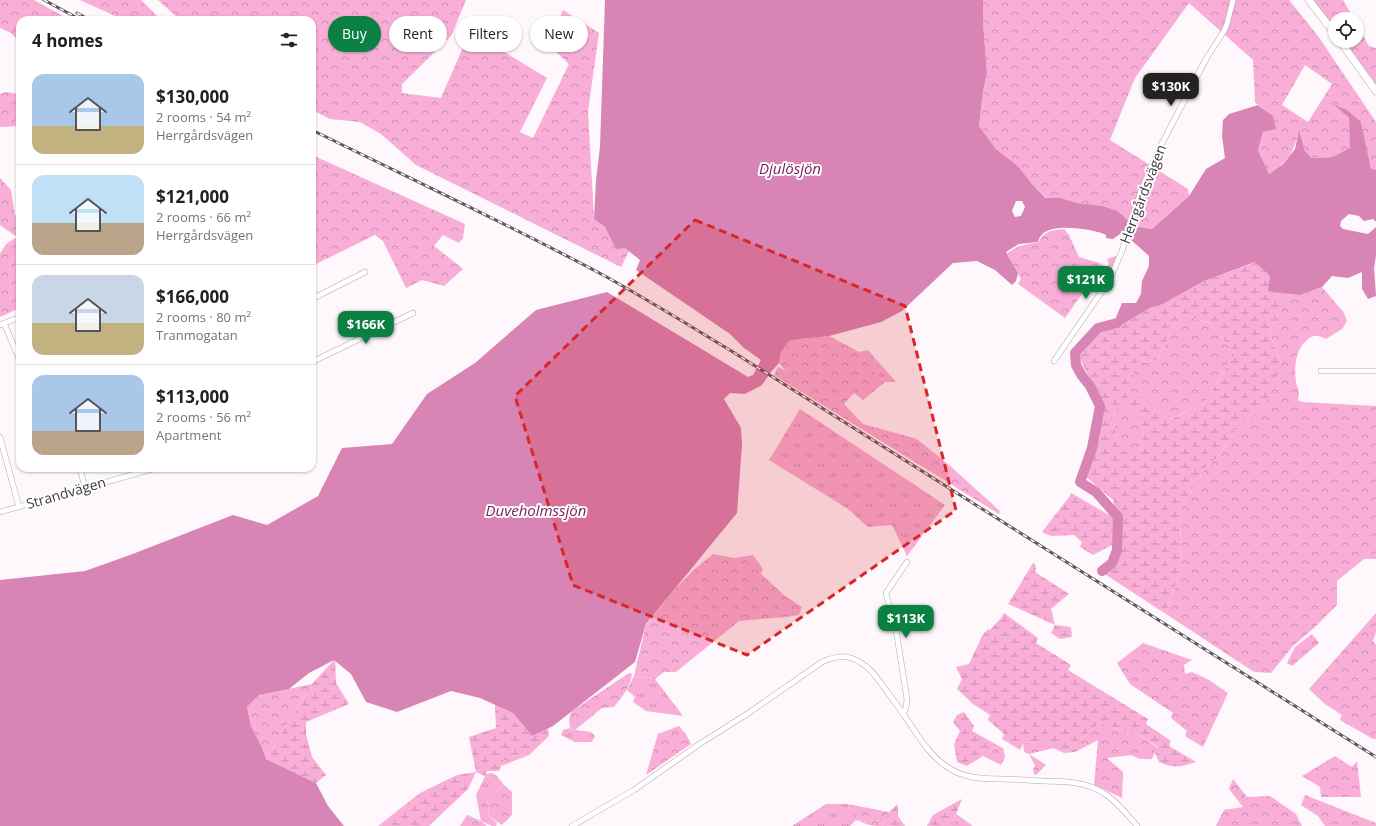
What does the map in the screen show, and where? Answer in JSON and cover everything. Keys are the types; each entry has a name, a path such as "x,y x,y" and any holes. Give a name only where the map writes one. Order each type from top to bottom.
{"main road":[{"path":"1309,0 1328,25"},
{"path":"1345,48 1376,92"}],"street":[{"name":"Herrgårdsvägen","path":"1054,361 1109,281 1126,238 1141,191 1159,149 1206,59 1224,31 1232,0"},
{"path":"316,297 365,272"},
{"path":"316,360 413,313"},
{"path":"16,319 2,324 16,352"},
{"path":"1321,371 1376,371"},
{"path":"0,438 19,507"},
{"path":"81,472 85,488"},
{"name":"Strandvägen","path":"0,512 85,488 134,472"},
{"path":"903,714 906,708 907,699 894,617 886,593 907,562"},
{"path":"572,826 634,790 811,669 829,658 844,656 852,658 869,669 929,751 938,760 958,773 966,776 988,779 1057,781 1084,784 1106,794 1137,826"}],"highlighted area":[{"path":"695,220 905,306 956,510 747,655 573,585 515,396"}],"green space":[{"path":"0,0 34,0 63,16 16,16 16,38 11,33 0,28"},
{"path":"80,0 141,0 157,16 115,16"},
{"path":"158,0 466,0 459,16 455,16 455,26 451,36 447,40 447,16 389,16 389,52 435,52 402,84 402,93 441,98 461,52 504,52 547,78 520,132 533,138 569,64 556,52 588,52 588,26 599,33 588,111 594,219 605,227 616,248 625,248 629,251 621,267 416,165 381,134 360,122 330,119 316,112 316,16 176,16"},
{"path":"983,0 1289,0 1318,36 1376,122 1376,170 1371,170 1361,122 1334,105 1349,118 1351,148 1333,157 1312,158 1305,151 1299,131 1289,156 1281,165 1269,174 1258,150 1263,132 1275,129 1273,116 1255,102 1253,60 1189,3 1135,78 1110,140 1188,189 1189,196 1152,229 1139,227 1128,222 1123,215 1115,210 1103,206 1077,203 1061,198 1047,198 1032,184 1018,166 996,149 979,126 983,91 987,73 983,22","holes":["1305,65 1332,84 1308,122 1282,105"]},
{"path":"1312,0 1343,0 1350,12 1328,12 1328,22"},
{"path":"563,10 572,16 560,16"},
{"path":"1364,37 1369,46 1376,48 1376,87 1347,48 1364,48"},
{"path":"6,92 16,93 16,126 0,127 0,94"},
{"path":"316,157 465,224 463,238 459,243 443,235 434,246 463,269 444,286 422,280 406,288 383,241 375,235 316,264"},
{"path":"0,178 11,190 16,215 16,236 0,225"},
{"path":"1064,229 1069,235 1079,257 1099,263 1106,267 1109,264 1107,259 1116,256 1116,261 1100,290 1087,287 1065,318 1018,284 1021,279 1007,253 1019,246 1039,242 1046,233"},
{"path":"16,238 16,310 0,317 0,254 6,244"},
{"path":"1256,262 1270,276 1269,291 1281,292 1281,309 1269,332 1281,362 1270,395 1253,418 1237,428 1218,457 1206,467 1182,506 1180,524 1182,564 1166,614 1103,573 1116,558 1119,544 1118,521 1113,500 1086,477 1101,425 1103,406 1079,357 1100,333 1121,325 1150,308 1163,304 1204,281","holes":["1179,313 1209,323 1235,353 1204,404 1171,419 1134,390 1134,363 1158,360","1120,404 1133,410 1143,429 1140,453 1130,458 1117,439 1113,416"]},
{"path":"1322,287 1344,313 1347,321 1342,329 1326,339 1313,336 1302,345 1297,355 1295,366 1296,382 1299,392 1298,400 1302,402 1376,406 1376,559 1364,559 1337,581 1337,605 1293,646 1271,673 1254,672 1166,614 1182,564 1180,524 1182,506 1206,467 1218,457 1237,428 1253,418 1281,362 1269,332 1281,309 1281,292 1300,295"},
{"path":"1179,313 1209,323 1235,353 1204,404 1170,419 1134,390 1134,363 1158,360"},
{"path":"829,336 859,352 868,350 874,357 876,375 885,382 863,400 854,393 844,404 863,424 917,439 949,465 1000,511 999,514 774,375 778,367 786,371 779,363 781,352 789,341"},
{"path":"874,357 896,382 885,382 876,375"},
{"path":"1120,403 1133,410 1143,429 1140,453 1130,459 1117,439 1113,416"},
{"path":"800,409 945,505 907,556 892,525 868,527 848,509 769,460"},
{"path":"1071,493 1116,519 1116,543 1093,555 1080,547 1082,542 1074,535 1051,536 1042,532"},
{"path":"713,554 734,558 753,555 763,569 761,574 785,596 802,607 799,615 739,621 676,672 664,672 655,679 634,676 646,625 675,589"},
{"path":"1033,563 1035,564 1036,568 1035,572 1069,594 1051,609 1055,625 1008,604"},
{"path":"1004,613 1038,638 1036,643 1071,665 1068,670 1148,719 1146,724 1171,741 1169,746 1196,762 1186,765 1169,766 1159,762 1155,753 1157,746 1140,736 1100,723 1064,753 1040,742 1023,743 1020,750 1002,739 1004,734 988,720 990,715 973,704 957,689 962,679 956,667 969,664 982,636 988,629 990,630"},
{"path":"1376,613 1376,632 1373,641 1376,645 1376,739 1373,739 1340,720 1342,715 1325,704 1309,689"},
{"path":"1055,625 1071,627 1072,637 1060,639 1051,633"},
{"path":"1312,634 1319,643 1292,666 1287,663 1295,647"},
{"path":"1143,643 1192,660 1184,665 1185,674 1192,672 1209,680 1228,693 1203,747 1185,736 1187,731 1171,718 1173,713 1130,684 1117,663"},
{"path":"335,659 336,683 349,704 306,722 306,734 312,757 326,775 316,783 266,759 312,684"},
{"path":"629,673 632,674 629,684 614,707 602,708 575,730 570,728 569,718 572,711"},
{"path":"634,676 655,679 683,716 646,711 633,702 635,697 627,690"},
{"path":"312,684 266,759 251,726 247,707 259,695"},
{"path":"495,705 513,713 532,736 548,728 549,736 529,755 506,756 499,771 487,771 485,776 476,772 469,737 496,728"},
{"path":"964,712 974,726 972,731 999,746 967,766 957,762 954,744 960,731 953,722 957,715"},
{"path":"1100,723 1140,736 1157,747 1152,759 1140,759 1131,755 1107,758 1123,772 1122,798 1094,785 1098,740 1075,752 1064,753"},
{"path":"679,726 686,734 691,744 646,775 658,734"},
{"path":"570,728 591,732 595,736 592,742 575,742 561,735 563,730"},
{"path":"1040,742 1054,748 1029,754 1024,752 1023,743"},
{"path":"999,746 1003,748 1005,757 1001,765 983,756"},
{"path":"1029,754 1046,765 1036,775 1034,774 1033,769 1035,766"},
{"path":"529,755 501,766 506,756"},
{"path":"1335,756 1352,767 1357,761 1361,797 1321,797 1320,787 1302,776"},
{"path":"476,772 468,789 429,826 378,826 420,793 457,775"},
{"path":"492,773 497,776 504,785 487,797 489,816 497,823 496,826 492,826 481,821 476,795 486,774"},
{"path":"1233,779 1247,797 1270,796 1296,814 1302,826 1216,826 1224,810 1243,807 1229,789"},
{"path":"504,785 512,792 512,815 502,825 489,816 487,797"},
{"path":"1305,795 1376,823 1376,826 1325,826 1318,816 1301,805"},
{"path":"962,799 953,826 927,826 933,815"},
{"path":"826,804 847,804 861,822 856,820 850,826 792,826"},
{"path":"847,804 889,812 882,826 869,825 861,821"},
{"path":"898,804 898,816 905,826 882,826 889,812"},
{"path":"956,814 973,826 953,826"},
{"path":"467,815 481,821 487,826 460,826"}],"water":[{"path":"605,0 983,0 983,22 987,73 983,91 979,126 996,149 1018,166 1032,184 1046,198 1061,198 1077,203 1103,206 1115,210 1123,215 1128,222 1139,227 1152,229 1189,196 1206,169 1225,158 1222,136 1223,120 1229,114 1258,105 1273,116 1276,129 1263,132 1258,150 1269,174 1283,164 1295,149 1299,130 1305,151 1312,158 1333,157 1350,148 1349,118 1333,104 1347,110 1361,122 1371,169 1376,170 1376,222 1373,219 1364,221 1359,216 1349,214 1341,221 1340,226 1343,229 1368,234 1376,227 1376,256 1374,268 1376,296 1368,299 1362,289 1362,272 1348,278 1332,276 1322,287 1300,295 1268,291 1270,276 1255,262 1204,281 1163,304 1150,308 1121,325 1115,320 1122,303 1136,303 1141,294 1142,281 1149,266 1149,256 1129,238 1120,234 1113,239 1106,238 1106,235 1092,231 1062,228 1053,229 1046,232 1040,237 1038,242 1019,244 1006,252 1018,273 1016,281 1012,285 995,270 977,261 953,263 902,311 881,322 829,336 789,341 781,352 779,363 762,385 745,394 730,393 724,399 741,428 742,445 737,513 646,624 635,662 553,726 532,736 513,713 480,698 451,691 397,712 366,702 351,674 334,660 309,673 289,689 259,695 247,707 251,726 266,759 316,783 328,806 344,826 0,826 0,580 85,571 233,515 267,525 318,496 342,448 392,444 427,394 475,363 536,310 607,292 748,377 753,375 761,360 744,348 730,334 636,270 640,260 625,248 616,249 605,227 594,219 596,180 600,147","holes":["1016,201 1022,201 1025,207 1021,216 1015,217 1012,211"]}],"waterway":[{"path":"1102,571 1112,563 1117,550 1118,517 1096,492 1080,482 1092,448 1100,406 1090,386 1076,365 1075,353 1098,328 1117,323"}],"railway":[{"path":"44,0 74,16"},
{"path":"77,13 83,16"},
{"path":"316,132 531,238 603,275 652,303 733,352 1376,757"}],"water label":[{"name":"Djulösjön","path":"790,169"},
{"name":"Duveholmssjön","path":"536,511"}]}
